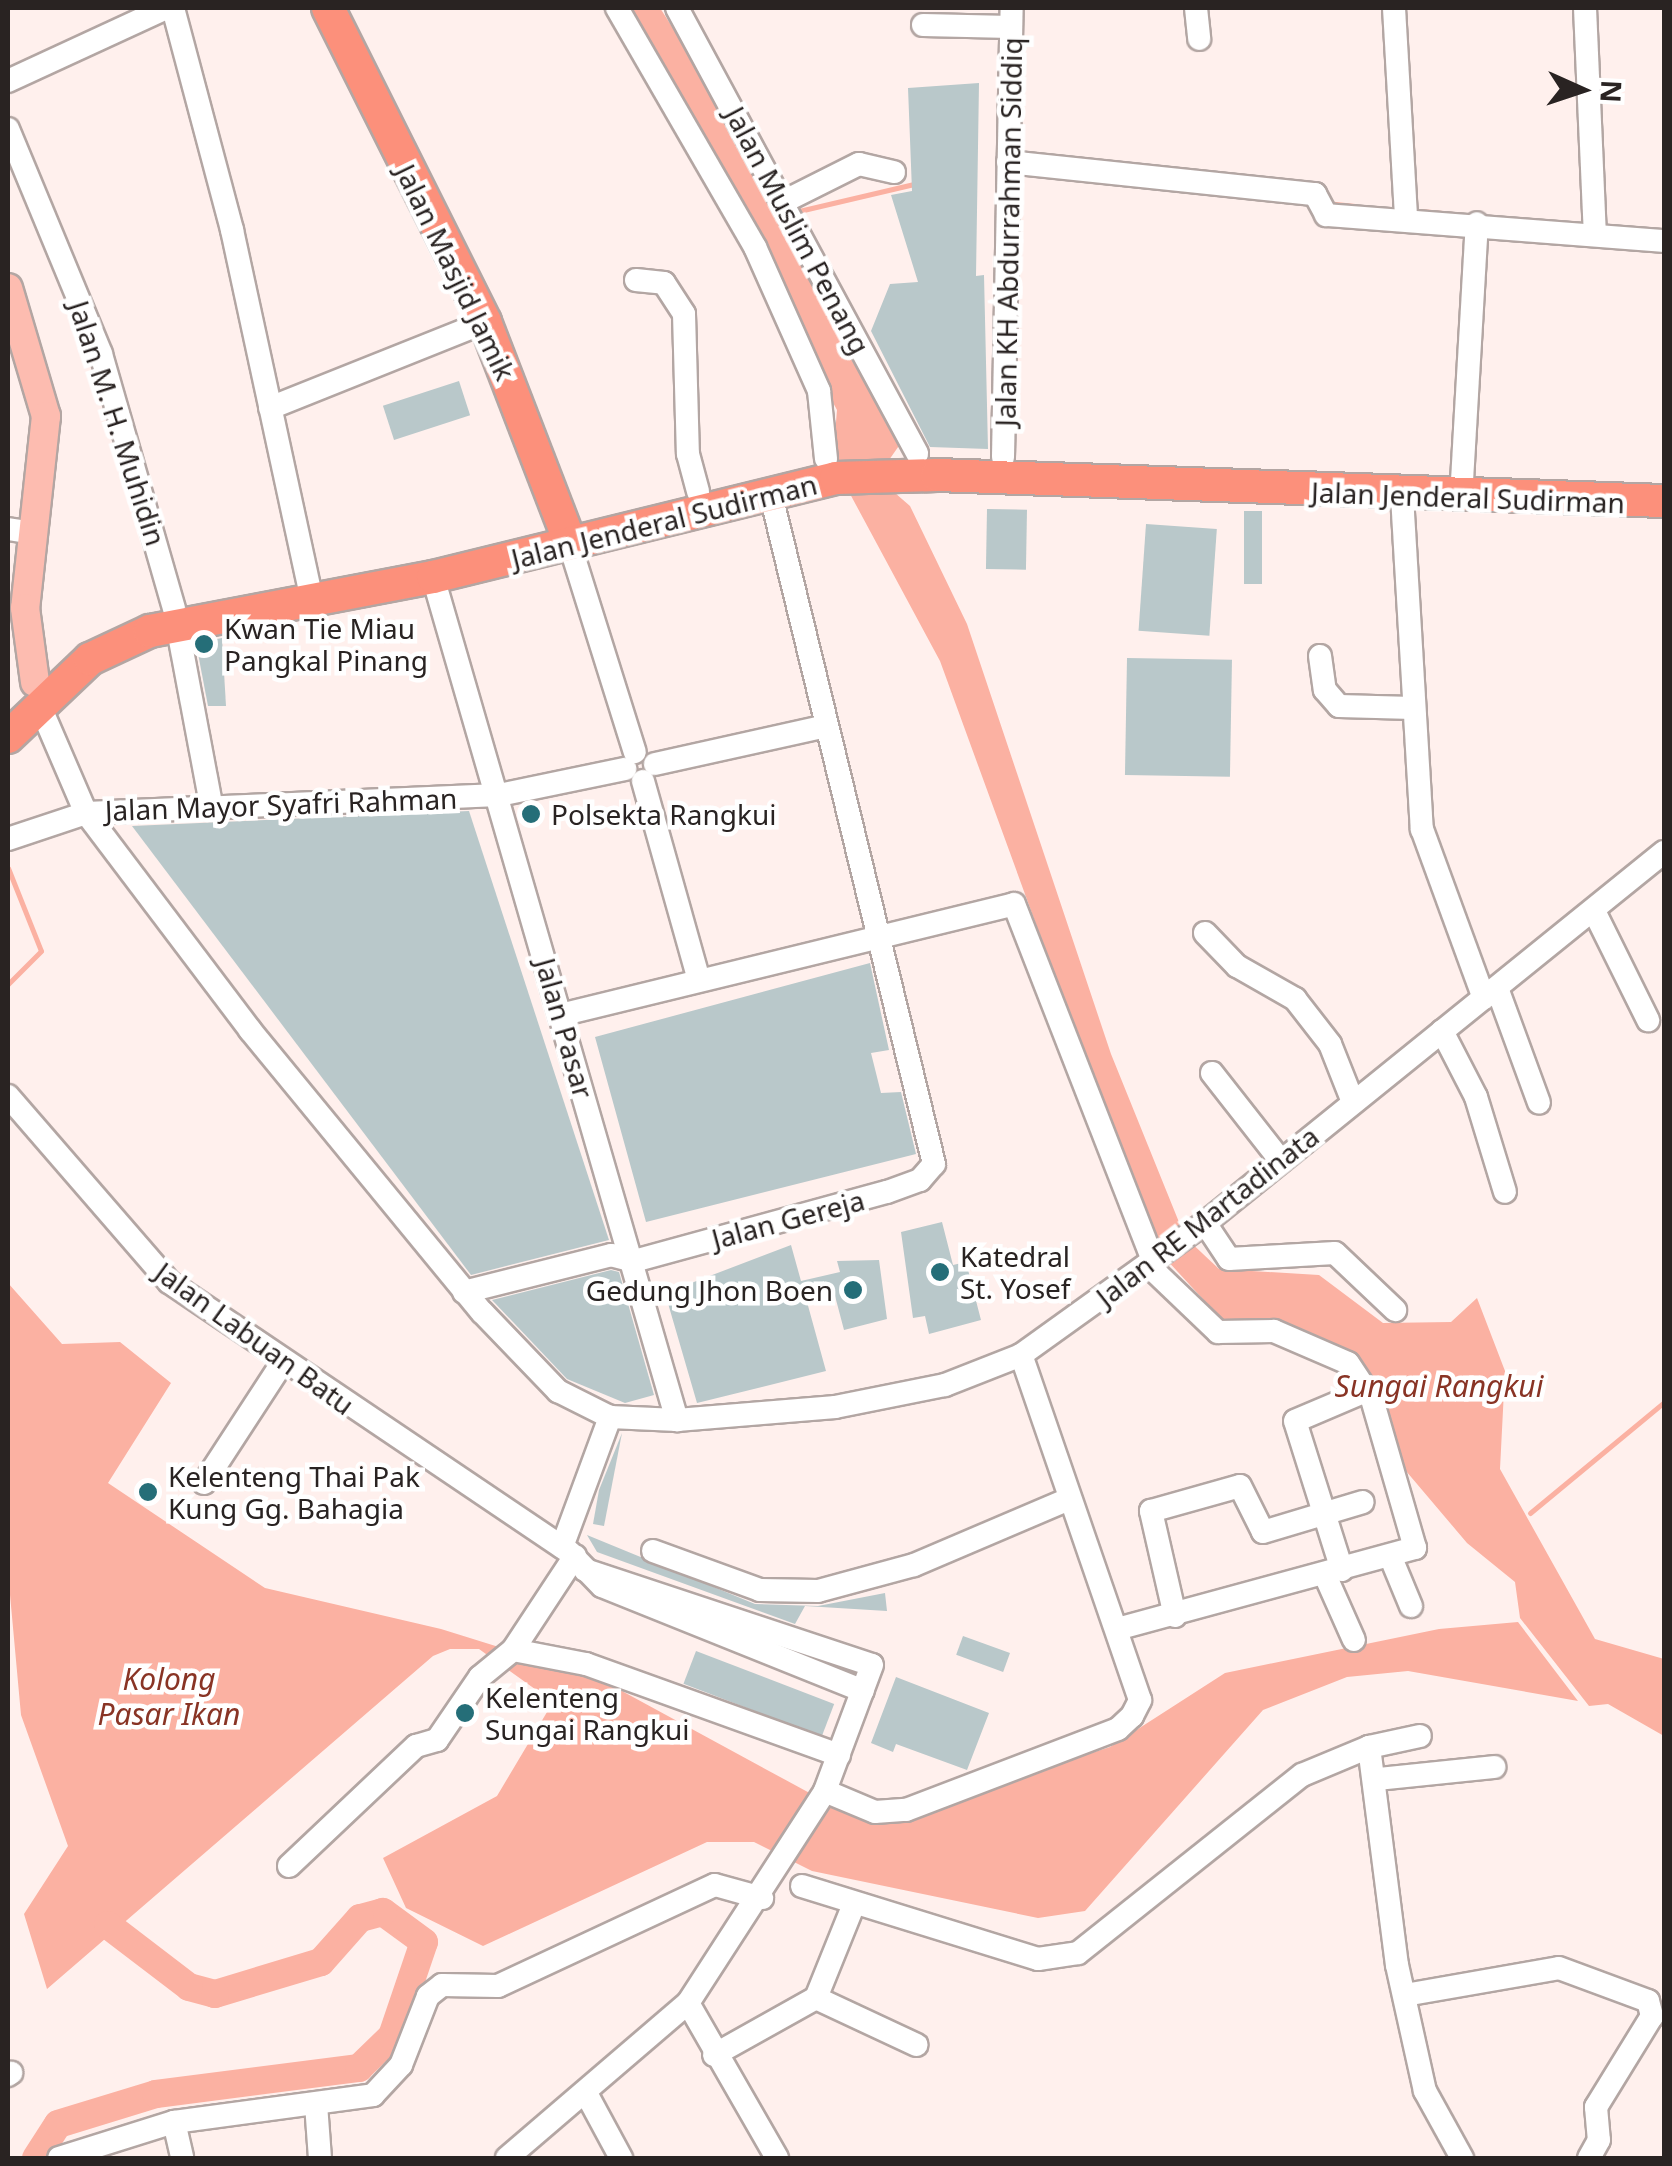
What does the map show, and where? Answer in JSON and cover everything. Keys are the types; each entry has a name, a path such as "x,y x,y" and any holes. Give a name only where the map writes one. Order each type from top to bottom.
{"highway":[{"name":"Jalan Masjid Jamik","path":"339,11 484,322 567,535"},
{"name":"Jalan Jenderal Sudirman","path":"176,617 433,577 698,492 831,465 1004,457 1462,482 1664,483"},
{"name":"Jalan Jenderal Sudirman","path":"905,460 1402,496 1664,501"},
{"name":"Jalan Jenderal Sudirman","path":"8,737 27,700 112,631 309,585 770,491 831,465"}],"main road":[{"path":"8,288 46,416 20,531 27,700"}],"street":[{"path":"8,81 170,8 270,408 309,585"},
{"path":"618,8 755,247 818,391 831,465"},
{"name":"Jalan Muslim Penang","path":"677,8 783,202 905,460"},
{"path":"1196,8 1198,39"},
{"path":"1394,8 1405,210"},
{"path":"1585,8 1595,228"},
{"path":"923,24 1012,17"},
{"name":"Jalan KH Abdurrahman Siddiq","path":"1004,457 1012,17"},
{"name":"Jalan M. H. Muhidin","path":"8,129 104,365 176,617 211,804"},
{"path":"1008,162 1321,204 1405,210 1477,223 1595,228 1664,241"},
{"path":"783,202 849,167 894,172"},
{"path":"1462,482 1477,223"},
{"path":"636,280 664,283 684,314 688,454 698,492"},
{"path":"270,408 484,322"},
{"path":"770,491 876,936"},
{"path":"1402,496 1424,839 1540,1103"},
{"path":"567,535 640,766 699,980"},
{"name":"Jalan Pasar","path":"433,577 500,794 677,1420"},
{"path":"1320,656 1323,683 1339,706 1413,708"},
{"path":"27,700 86,812 182,944 464,1292 558,1390 610,1417 670,1397"},
{"name":"Jalan Mayor Syafri Rahman","path":"8,839 86,812 500,794 826,726"},
{"name":"Jalan RE Martadinata","path":"610,1417 677,1420 880,1400 1022,1355 1196,1229 1664,852"},
{"path":"560,1015 1007,903 1021,910 1153,1262 1213,1329 1297,1337 1348,1362 1368,1390 1414,1542 1413,1551 1391,1558 1117,1630"},
{"path":"1594,912 1648,1020"},
{"path":"1206,933 1237,966 1295,999 1330,1044 1353,1102"},
{"name":"Jalan Gereja","path":"464,1292 611,1255 634,1261 920,1180 934,1164 876,936"},
{"path":"1442,1031 1476,1097 1504,1192"},
{"path":"1212,1073 1281,1161"},
{"name":"Jalan Labuan Batu","path":"8,1096 169,1282 566,1552 741,1635"},
{"path":"1196,1229 1228,1259 1335,1253 1395,1310"},
{"path":"824,1792 875,1812 906,1810 1118,1729 1140,1700 1022,1355"},
{"path":"204,1483 283,1362"},
{"path":"1354,1640 1334,1573 1324,1514 1295,1421 1368,1390"},
{"path":"288,1866 416,1746 438,1740 481,1676 509,1656 566,1552 610,1417"},
{"path":"1176,1616 1151,1511 1240,1486 1258,1531 1363,1502"},
{"path":"653,1551 760,1590 818,1591 914,1565 1070,1499"},
{"path":"1391,1558 1411,1606"},
{"path":"507,2158 688,2003 762,1898 824,1792 872,1665 741,1635"},
{"path":"741,1635 863,1691"},
{"path":"509,1656 586,1664 839,1755"},
{"path":"802,1886 1038,1959 1078,1953 1302,1775 1369,1747 1420,1736"},
{"path":"1369,1747 1378,1779 1405,1995 1425,2091 1462,2158"},
{"path":"1378,1779 1494,1767"},
{"path":"59,2158 109,2149 174,2122 373,2095 388,2083 428,1996 442,1985 498,1986 715,1884 762,1898"},
{"path":"714,2055 816,1998 854,1904"},
{"path":"1405,1995 1559,1968 1648,2001 1652,2016 1596,2107 1599,2140 1589,2158"},
{"path":"816,1998 917,2045"},
{"path":"688,2003 714,2055 777,2158"},
{"path":"586,2094 621,2158"},
{"path":"316,2104 320,2158"},
{"path":"174,2122 182,2158"}],"water":[{"name":"Sungai Rangkui","path":"622,8 660,8 727,112 844,330 852,361 903,440 882,470 887,486 910,506 967,624 1111,1054 1185,1237 1219,1269 1319,1275 1383,1323 1451,1322 1477,1298 1505,1371 1500,1469 1595,1639 1664,1659 1664,1736 1608,1704 1589,1706 1520,1618 1515,1582 1467,1543 1406,1471 1354,1364 1225,1323 1153,1245 940,661 849,492 834,446 837,410"},
{"name":"Kolong Pasar Ikan","path":"8,1283 62,1344 120,1342 171,1383 108,1483 265,1588 441,1629 598,1678 828,1803 887,1820 1110,1747 1225,1673 1439,1629 1518,1622 1578,1701 1408,1671 1347,1677 1263,1710 1085,1911 1038,1918 812,1871 754,1842 707,1842 483,1946 406,1908 383,1858 497,1796 553,1702 479,1649 450,1649 433,1656 47,1989 24,1914 68,1846 21,1715 8,1573"}],"building":[{"path":"979,83 976,276 984,275 988,449 930,447 871,331 890,284 918,282 891,195 912,191 908,88"},
{"path":"459,381 470,415 394,440 383,406"},
{"path":"987,509 1027,510 1026,570 986,569"},
{"path":"1244,511 1262,511 1262,584 1244,584"},
{"path":"1146,524 1217,529 1209,636 1139,631"},
{"path":"222,638 226,706 208,706 196,643"},
{"path":"1127,658 1232,660 1230,777 1125,775"},
{"path":"469,811 609,1240 471,1275 132,826"},
{"path":"870,963 889,1050 871,1053 881,1093 901,1092 916,1154 646,1222 595,1037"},
{"name":"Katedral St. Yosef","path":"942,1222 953,1265 966,1262 981,1320 929,1334 925,1316 913,1318 901,1232"},
{"path":"791,1245 801,1281 840,1272 837,1261 879,1260 887,1319 844,1330 835,1296 807,1302 826,1371 697,1403 665,1293"},
{"path":"611,1270 619,1272 654,1395 625,1403 567,1379 492,1300"},
{"path":"622,1433 604,1526 593,1524 599,1490"},
{"path":"587,1535 755,1604 818,1606 885,1593 887,1611 805,1606 795,1624 597,1552"},
{"path":"963,1636 1010,1653 1003,1672 956,1655"},
{"path":"696,1651 834,1704 822,1737 683,1684"},
{"path":"896,1677 989,1713 967,1770 896,1744 893,1752 871,1743"}],"waterway":[{"path":"799,211 914,184"},
{"path":"1326,203 1355,206"},
{"path":"1421,211 1548,223"},
{"path":"8,868 41,951 8,984"},
{"path":"1530,1513 1664,1402"},
{"path":"36,2158 58,2124 156,2094 359,2068 392,2036 424,1942 383,1912 360,1918 321,1962 215,1994 189,1987 108,1925"}],"place":[{"name":"Kwan Tie Miau Pangkal Pinang","path":"204,644"},
{"name":"Polsekta Rangkui","path":"531,814"},
{"name":"Katedral St. Yosef","path":"940,1272"},
{"name":"Gedung Jhon Boen","path":"853,1290"},
{"name":"Kelenteng Thai Pak Kung Gg. Bahagia","path":"148,1492"},
{"name":"Kelenteng Sungai Rangkui","path":"465,1713"}]}
